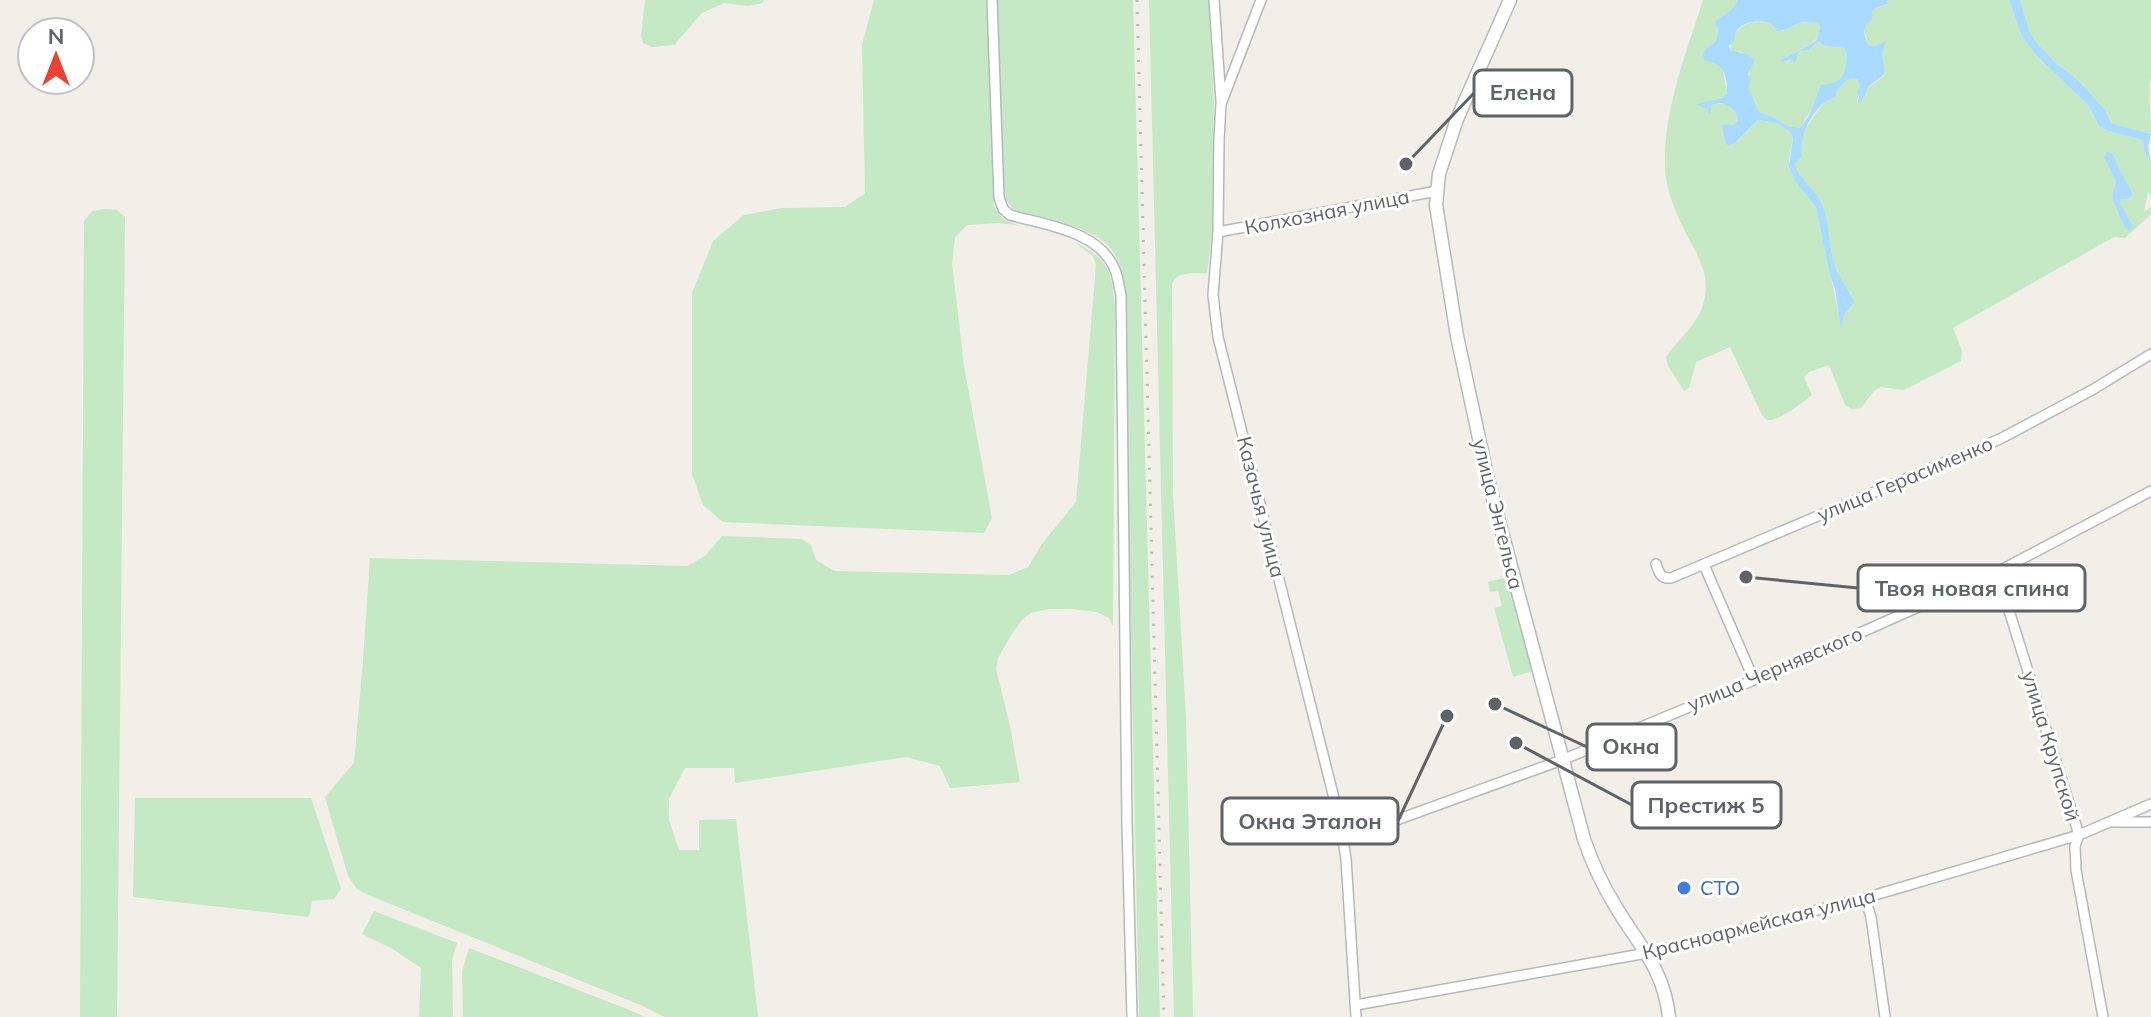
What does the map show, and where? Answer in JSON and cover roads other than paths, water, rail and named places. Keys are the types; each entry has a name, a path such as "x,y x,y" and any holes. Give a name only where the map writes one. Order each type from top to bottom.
{"street":[{"path":"992,0 999,197 1003,209 1010,215 1078,235 1096,244 1116,271 1121,295 1132,1017"},
{"path":"1214,0 1221,104"},
{"name":"Казачья улица","path":"1261,0 1221,104 1213,295 1218,337 1344,839 1356,1017"},
{"name":"улица Энгельса","path":"1510,0 1444,155 1436,205 1451,302 1482,452 1577,817 1590,856 1613,903 1656,967 1669,1017"},
{"name":"Колхозная улица","path":"1218,232 1437,191"},
{"name":"улица Герасименко","path":"1656,564 1660,575 1667,578 1704,565 2000,439 2092,390 2151,354"},
{"name":"улица Чернявского","path":"1344,839 1562,760 1754,680 1997,572 2151,491"},
{"path":"1704,565 1754,680"},
{"name":"улица Крупской","path":"1997,572 2079,835 2075,846 2076,870 2103,1017"},
{"name":"Красноармейская улица","path":"1356,1005 1647,953 1865,898 2079,835 2151,804"},
{"path":"2110,822 2151,822"},
{"path":"1865,898 1871,917 1885,1017"}],"water":[{"path":"1738,0 1888,0 1887,4 1872,12 1872,20 1864,32 1870,46 1886,41 1882,52 1885,74 1869,86 1857,104 1860,86 1858,80 1853,78 1836,92 1836,97 1821,106 1805,130 1802,156 1795,166 1821,202 1834,263 1854,302 1844,315 1841,329 1816,207 1796,182 1789,167 1793,138 1790,132 1777,123 1758,120 1735,143 1728,145 1722,125 1734,125 1738,120 1734,110 1719,103 1712,105 1710,114 1696,104 1722,98 1727,93 1724,71 1717,64 1705,61 1703,56 1714,43 1719,30 1714,22 1731,10","holes":["1750,22 1771,23 1777,31 1803,22 1820,26 1816,40 1780,60 1783,62 1795,62 1801,51 1809,50 1819,42 1846,50 1842,77 1821,85 1811,112 1800,128 1787,126 1757,111 1748,74 1755,60 1747,54 1730,50 1729,46 1742,26"]},
{"path":"2009,0 2020,0 2030,33 2036,42 2079,81 2105,110 2111,123 2151,134 2148,147 2151,162 2144,151 2143,140 2099,126 2089,106 2037,56 2021,34"},
{"path":"2107,152 2112,153 2132,193 2127,199 2121,199 2120,203 2133,228 2129,230 2125,228 2112,197 2116,181 2104,157"}],"railway":[{"path":"1137,0 1164,1017"}],"place":[{"name":"Елена","path":"1406,164"},
{"name":"Твоя новая спина","path":"1746,577"},
{"name":"Окна","path":"1495,704"},
{"name":"Окна Эталон","path":"1447,716"},
{"name":"Престиж 5","path":"1516,743"},
{"name":"СТО","path":"1684,888"}]}
